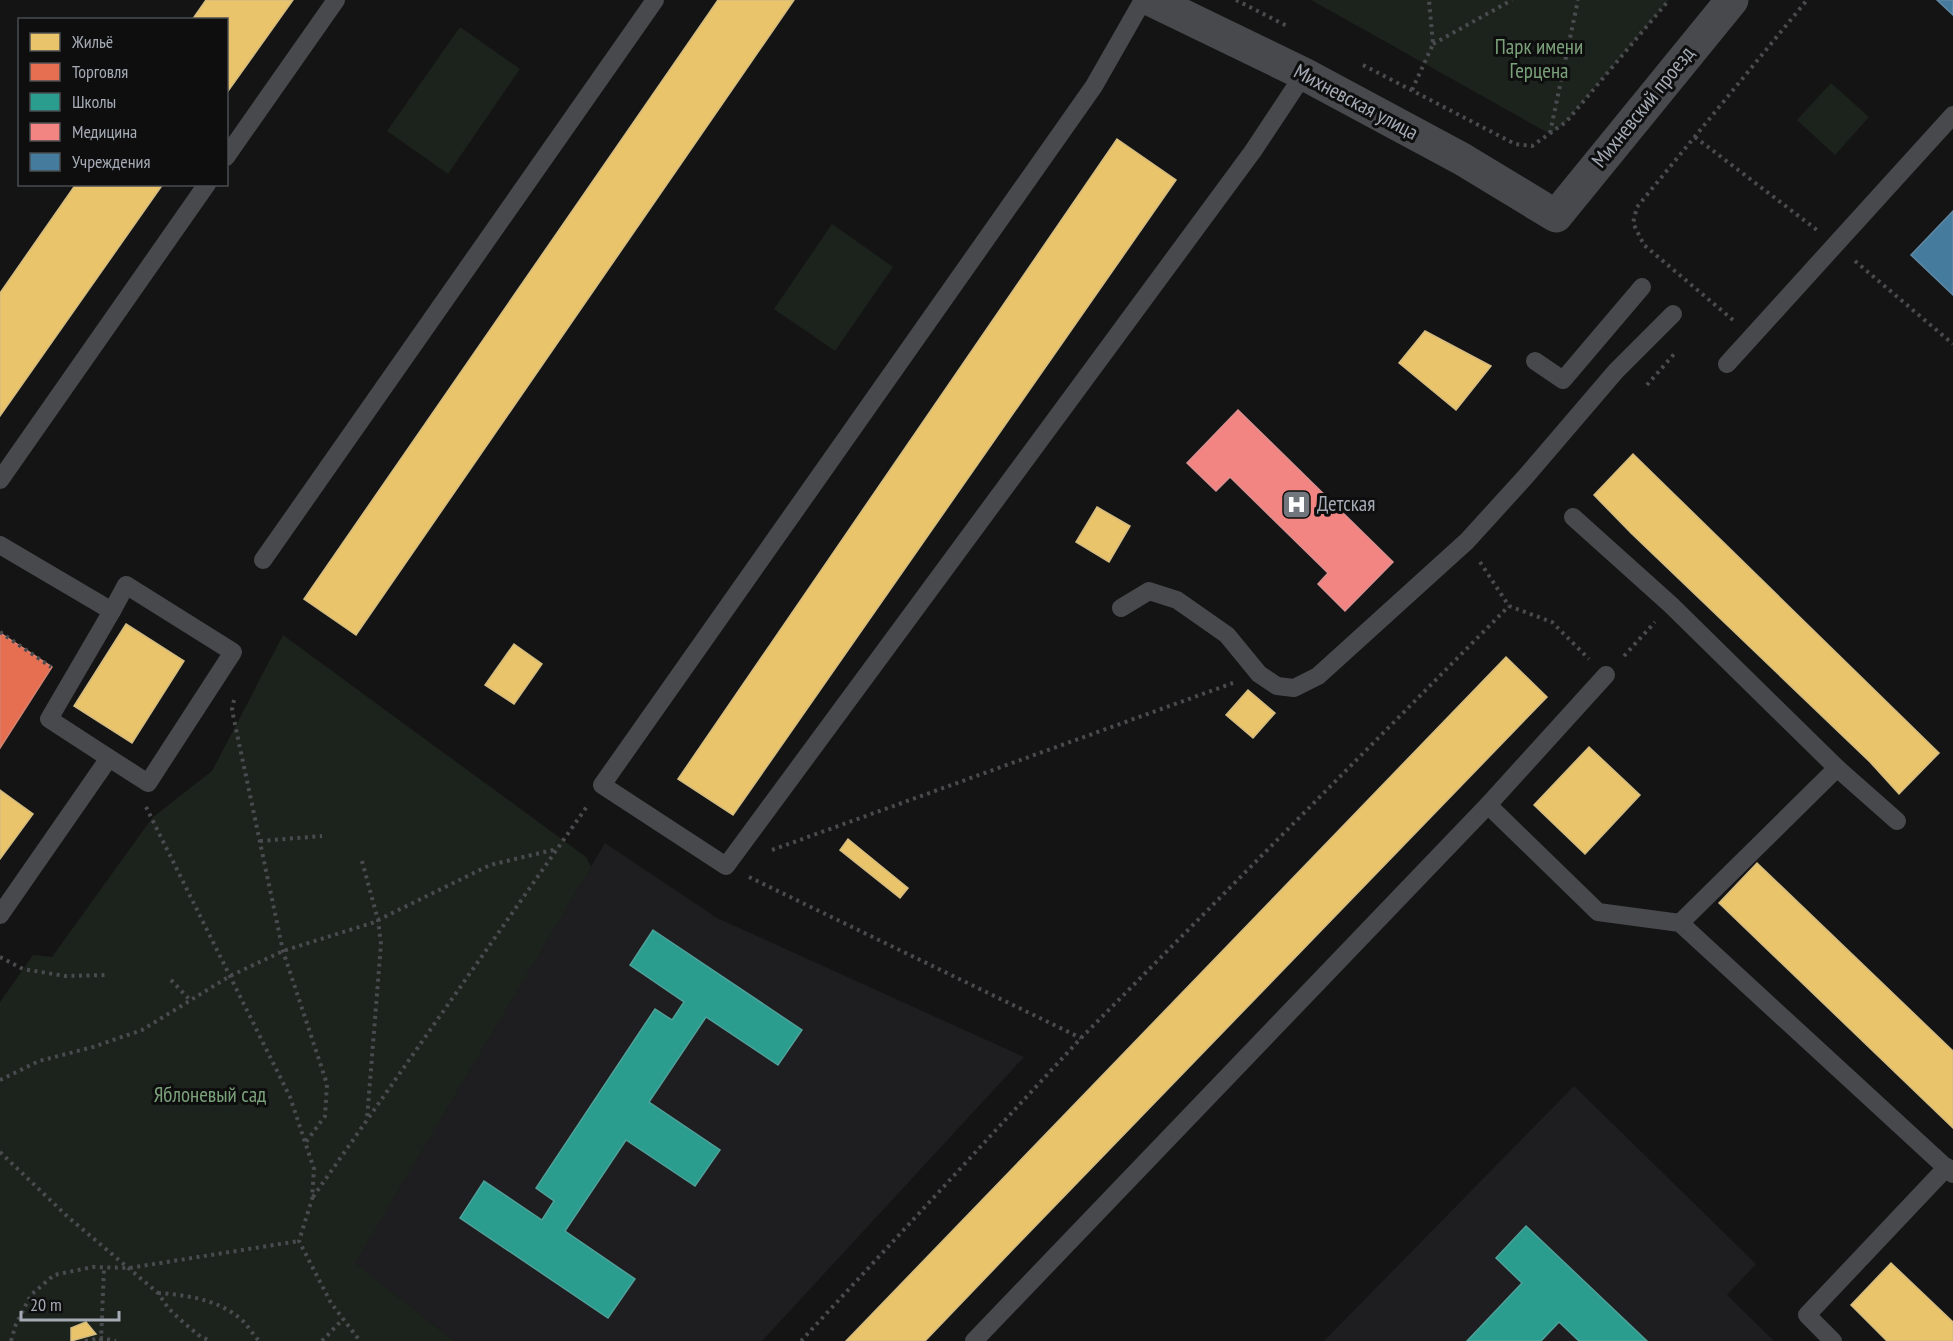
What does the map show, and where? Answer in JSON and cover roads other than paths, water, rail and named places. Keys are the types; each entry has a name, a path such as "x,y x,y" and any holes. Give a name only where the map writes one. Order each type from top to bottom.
{"street":[{"name":"Михневская улица","path":"1151,0 1304,74 1462,159 1556,216"},
{"name":"Михневский проезд","path":"1556,216 1732,0"}],"lane":[{"path":"228,154 336,0"},
{"path":"263,560 655,0"},
{"path":"1143,0 1094,86 602,785 726,866 1253,151 1304,74"},
{"path":"1727,364 1953,115"},
{"path":"0,480 206,186"},
{"path":"1535,361 1563,380 1642,286"},
{"path":"1121,608 1149,591 1177,600 1227,635 1259,674 1277,686 1294,688 1318,676 1467,541 1527,476 1616,371 1673,314"},
{"path":"1573,517 1671,605 1837,768 1898,821"},
{"path":"0,545 112,611"},
{"path":"126,585 233,652 148,783 49,719 112,611 126,585"},
{"path":"974,1341 1488,805 1606,675"},
{"path":"0,915 109,758"},
{"path":"1680,923 1837,768"},
{"path":"1488,805 1598,912 1680,923 1950,1171 1807,1315 1833,1341"}],"place":[{"name":"Детская","path":"1296,504"}],"park label":[{"name":"Парк имени Герцена","path":"1539,59"},
{"name":"Яблоневый сад","path":"210,1095"}]}
